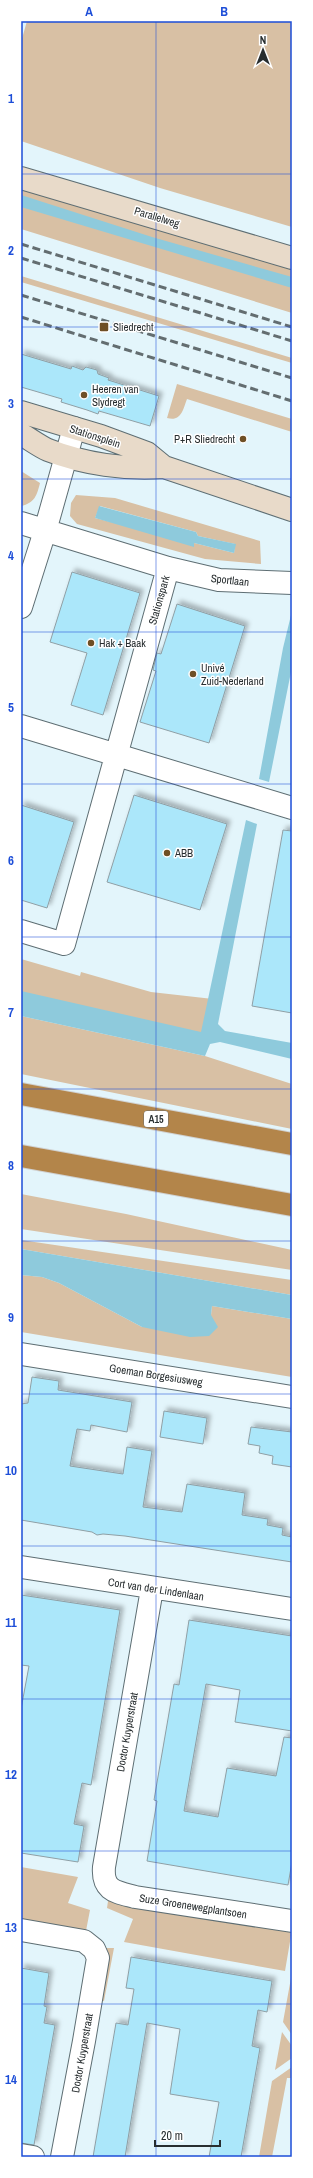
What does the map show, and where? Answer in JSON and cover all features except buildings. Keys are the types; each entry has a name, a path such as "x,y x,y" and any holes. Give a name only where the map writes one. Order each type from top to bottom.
{"highway":[{"name":"A15","path":"21,1094 292,1144"},
{"path":"21,1156 292,1205"}],"main road":[{"name":"Parallelweg","path":"21,178 292,258"},
{"name":"Stationsplein","path":"21,412 147,453 164,467"},
{"name":"Stationsplein","path":"21,434 47,449 66,456 123,467 164,467 292,510"}],"street":[{"path":"21,607 45,531 74,428"},
{"name":"Stationspark","path":"21,523 168,568 64,944 21,931"},
{"name":"Sportlaan","path":"168,568 219,580 292,583"},
{"path":"21,726 115,756 292,808"},
{"name":"Goeman Borgesiusweg","path":"21,1354 292,1396"},
{"name":"Cort van der Lindenlaan","path":"21,1567 152,1589 292,1609"},
{"name":"Doctor Kuyperstraat","path":"103,1876 152,1589"},
{"name":"Suze Groenewegplantsoen","path":"103,1876 108,1888 118,1893 292,1922"},
{"name":"Doctor Kuyperstraat","path":"21,1930 84,1941 94,1949 98,1958 83,2049 62,2157"},
{"path":"21,2155 33,2157"}],"shaded area":[{"path":"27,21 292,21 292,227 160,188 21,141 21,42"},
{"path":"21,184 292,267 292,313 21,229"},
{"path":"21,276 292,358 292,363 21,282"},
{"path":"177,384 292,419 292,432 187,399 183,411 178,417 172,419 167,418"},
{"path":"21,471 40,483 35,498 26,505 21,506"},
{"path":"76,495 115,498 260,541 261,564 205,559 77,524 70,516 71,503","holes":["100,506 196,532 198,536 235,544 234,553 95,518"]},
{"path":"21,959 80,976 81,972 151,992 213,999 204,1041 21,1004"},
{"path":"21,1016 205,1056 292,1084 292,1129 21,1074"},
{"path":"21,1194 126,1214 292,1250 292,1270 21,1229"},
{"path":"21,1240 292,1280 292,1295 21,1249"},
{"path":"21,1275 42,1277 59,1283 142,1327 211,1315 212,1306 292,1319 292,1377 21,1332"},
{"path":"21,1867 78,1877 68,1903 90,1910 85,1936 21,1924"},
{"path":"113,1898 292,1930 285,1971 124,1942 133,1919 107,1908 108,1901"},
{"path":"102,1948 114,1948 104,2001 97,2000"},
{"path":"292,1978 292,2035 283,2022"},
{"path":"282,2032 292,2046 292,2058 275,2070"},
{"path":"292,2067 292,2078 287,2078 272,2157 259,2157 272,2081"}],"water":[{"path":"21,195 152,237 292,277 292,288 21,207"},
{"path":"99,506 196,532 198,536 236,544 234,553 194,543 194,547 95,518"},
{"path":"292,611 292,667 269,782 259,779 283,648"},
{"path":"246,820 257,824 218,1024 225,1031 292,1043 292,1059 220,1042 210,1044 205,1056 21,1016 21,991 201,1032"},
{"path":"21,1249 292,1295 292,1319 212,1306 211,1315 218,1327 209,1336 190,1337 142,1327 59,1283 42,1277 21,1275"}],"railway":[{"path":"21,244 292,327"},
{"path":"21,258 292,341"},
{"path":"21,295 292,378"},
{"path":"21,317 292,401"}],"place":[{"name":"Sliedrecht","path":"104,327"},
{"name":"Heeren van Slydregt","path":"84,395"},
{"name":"P+R Sliedrecht","path":"243,439"},
{"name":"Hak + Baak","path":"91,643"},
{"name":"Univé Zuid-Nederland","path":"193,674"},
{"name":"ABB","path":"167,853"}]}
